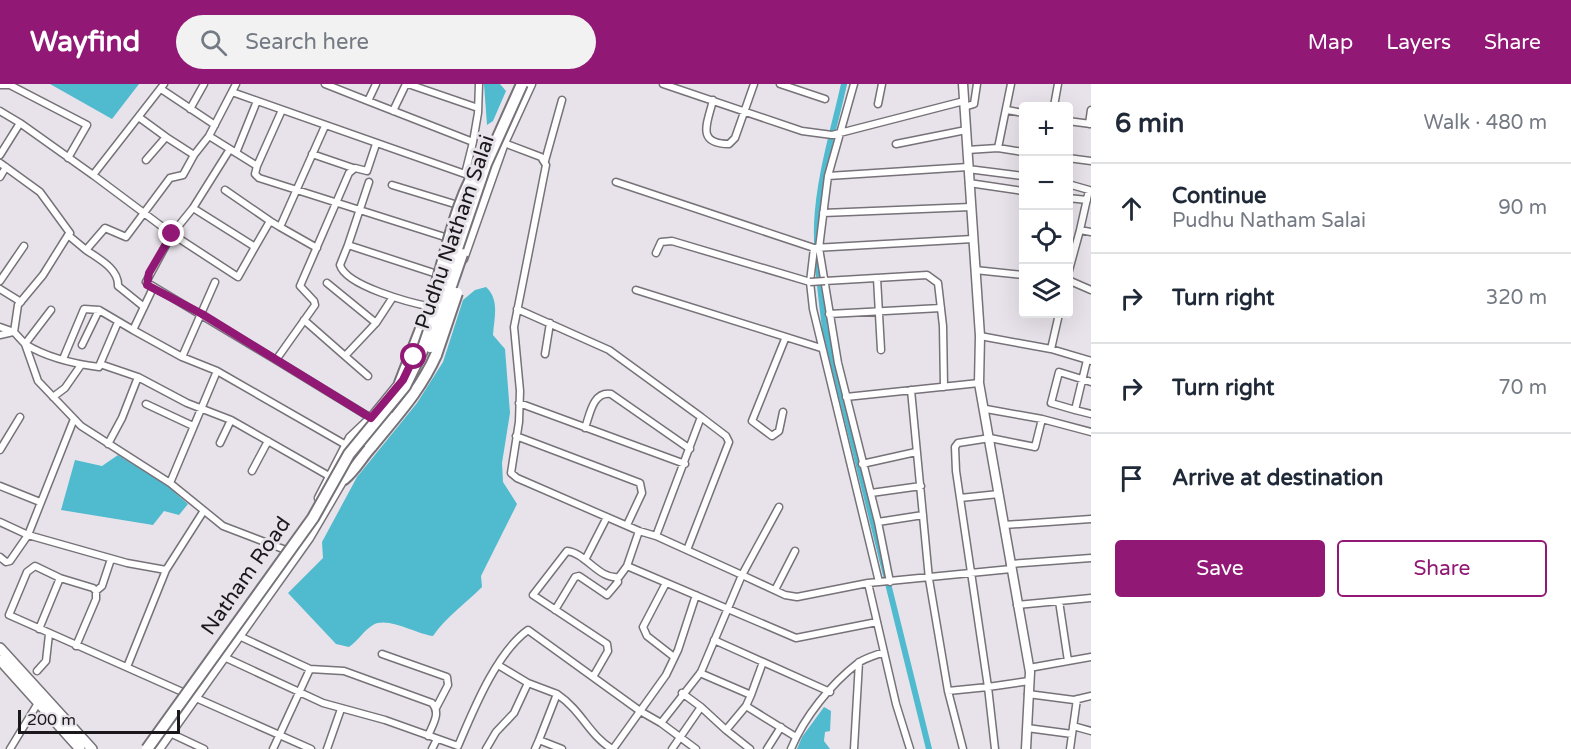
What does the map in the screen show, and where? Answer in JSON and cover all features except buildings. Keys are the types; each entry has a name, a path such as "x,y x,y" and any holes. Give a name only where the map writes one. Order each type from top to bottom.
{"highway":[{"path":"146,749 313,518 349,454 405,386 422,351 466,215 520,84"},
{"path":"157,749 308,537 357,450 412,386 436,332 502,140 530,84"},
{"path":"400,383 424,321 474,172 493,147"},
{"path":"344,479 354,470 425,380 436,355 461,280 459,261"}],"main road":[{"name":"Pudhu Natham Salai","path":"370,419 400,383 421,341 464,207 520,84"},
{"name":"Pudhu Natham Salai","path":"309,538 359,453 412,391 423,373 440,335 465,251 504,143 530,84"},
{"path":"963,84 980,336 979,383 986,409 1029,668 1026,749"},
{"name":"Natham Road","path":"146,749 306,521 346,445 370,419"},
{"name":"Natham Road","path":"157,749 309,538"},
{"path":"0,648 92,749"},
{"path":"0,660 80,749"}],"street":[{"path":"190,109 204,84"},
{"path":"86,250 105,228 126,237 170,178 183,175 194,155 209,136 236,84"},
{"path":"326,84 473,142"},
{"path":"368,101 376,84"},
{"path":"393,111 407,84 478,108"},
{"path":"465,174 473,142 479,84"},
{"path":"663,84 683,87 802,131 836,134 964,104 974,104 976,84"},
{"path":"714,100 706,131 710,140 715,143 732,142 754,84"},
{"path":"780,84 825,99"},
{"path":"854,84 836,134 824,213 810,282 821,348 885,582"},
{"path":"878,104 882,84"},
{"path":"999,148 1011,84"},
{"path":"1055,102 1058,84"},
{"path":"0,85 10,85 87,125 68,158"},
{"path":"93,175 140,118 162,86 190,109 215,125"},
{"path":"232,92 476,178"},
{"path":"562,100 545,161 546,172 517,309 513,341 519,403 510,470 513,476 791,596 808,596 868,583 929,579 1011,566 1091,558"},
{"path":"257,101 233,151 172,234 146,282 202,314 370,419"},
{"path":"282,110 257,166 255,174 259,178 453,240"},
{"path":"1007,110 1019,112"},
{"path":"1073,122 1090,124 1091,110"},
{"path":"0,111 93,175 172,234 238,277 270,221"},
{"path":"140,118 194,155"},
{"path":"0,155 20,123"},
{"path":"280,227 326,126"},
{"path":"896,144 966,130"},
{"path":"209,136 257,166"},
{"path":"146,160 166,137"},
{"path":"504,143 532,153 545,161"},
{"path":"312,154 367,171 376,144"},
{"path":"967,150 999,148 1019,151"},
{"path":"1073,159 1091,161"},
{"path":"0,177 3,165 40,192 70,233 43,275 21,302 14,332"},
{"path":"276,360 315,305 300,286 353,168"},
{"path":"828,176 968,168 1019,175"},
{"path":"369,182 340,265 341,269 393,297 432,308"},
{"path":"616,182 816,248 973,239"},
{"path":"969,183 1019,190"},
{"path":"392,185 464,207"},
{"path":"1071,264 1088,188 1073,185"},
{"path":"225,190 270,221 317,248"},
{"path":"1073,199 1087,200"},
{"path":"824,213 971,207"},
{"path":"193,208 255,247"},
{"path":"1080,230 1091,232"},
{"path":"68,235 113,270 118,276 118,286 144,307"},
{"path":"656,253 661,242 672,241 810,282 927,275 934,278 938,283 941,308 944,387"},
{"path":"0,281 24,246"},
{"path":"348,246 442,275"},
{"path":"816,248 828,314 826,327 878,522 885,582"},
{"path":"975,270 1019,275"},
{"path":"877,278 881,350"},
{"path":"182,357 215,282"},
{"path":"1073,282 1091,290"},
{"path":"327,283 376,323"},
{"path":"133,330 153,288"},
{"path":"0,289 21,302"},
{"path":"636,290 785,339 821,348"},
{"path":"345,356 376,323 393,297"},
{"path":"828,314 941,308"},
{"path":"63,358 84,309 99,310 182,357 217,371 346,445"},
{"path":"517,309 609,350 726,436 729,442 687,550"},
{"path":"26,345 51,310"},
{"path":"82,345 99,310"},
{"path":"1051,349 1058,318"},
{"path":"304,320 368,376"},
{"path":"26,345 81,365 99,367 117,322"},
{"path":"545,354 550,323"},
{"path":"0,327 14,332 26,345 38,381 74,419 108,444 170,483 223,526 297,555"},
{"path":"0,335 14,332"},
{"path":"980,336 1051,349 1089,361 1075,410"},
{"path":"783,412 776,434 768,435 753,424 752,417 785,339"},
{"path":"100,364 138,376 231,420 329,476"},
{"path":"53,397 65,388 81,365"},
{"path":"170,483 217,371"},
{"path":"1091,382 1059,372 1051,403 1091,414"},
{"path":"108,444 122,418 138,376"},
{"path":"846,397 979,383"},
{"path":"911,390 929,579 948,691 963,749"},
{"path":"585,428 597,396 606,393 690,449"},
{"path":"519,403 685,464"},
{"path":"146,405 194,426"},
{"path":"986,409 1042,419 1091,432"},
{"path":"0,450 20,417"},
{"path":"656,536 701,417"},
{"path":"0,557 6,562 10,561 16,556 28,535 74,419"},
{"path":"995,749 955,447 958,443 990,438 1035,447 1042,419"},
{"path":"220,443 231,420"},
{"path":"516,436 640,483 642,493 627,525"},
{"path":"252,471 268,441"},
{"path":"862,464 916,452"},
{"path":"0,486 40,502"},
{"path":"871,492 921,486"},
{"path":"960,498 999,494"},
{"path":"661,723 682,693 700,673 742,575 779,507"},
{"path":"127,667 166,570 175,552 203,512"},
{"path":"878,522 923,515"},
{"path":"585,560 607,517"},
{"path":"1004,525 1091,519"},
{"path":"0,522 28,535 111,559 166,570"},
{"path":"555,610 575,577 579,576 607,595 627,566 639,531"},
{"path":"593,677 608,651 607,644 533,595 534,590 567,550 607,576 617,578"},
{"path":"775,590 795,551"},
{"path":"96,591 102,586 111,559"},
{"path":"96,591 35,566 27,572 9,615 311,749"},
{"path":"627,566 796,638 877,622"},
{"path":"39,629 60,578"},
{"path":"666,583 643,627 647,636 674,657"},
{"path":"868,583 910,749"},
{"path":"76,646 96,599 96,591"},
{"path":"498,665 528,683 557,694 578,710 599,741 613,749 666,675 696,595"},
{"path":"1017,605 1091,598"},
{"path":"1059,601 1068,661"},
{"path":"224,657 299,693 341,709 385,720 462,748 477,701 498,665 528,630 639,711 661,723 696,749"},
{"path":"37,671 46,661 49,634"},
{"path":"239,636 310,669 344,671 432,703 437,715 428,736"},
{"path":"714,640 830,692"},
{"path":"791,749 796,737 830,692 859,662 884,652"},
{"path":"382,654 447,677 448,685 436,708"},
{"path":"1029,668 1091,657"},
{"path":"726,730 746,706 763,662"},
{"path":"854,749 859,662"},
{"path":"273,749 310,669"},
{"path":"700,673 751,695"},
{"path":"948,691 1029,681"},
{"path":"486,749 496,732 514,713 528,683"},
{"path":"682,693 750,749"},
{"path":"535,749 554,709 557,694"},
{"path":"1029,694 1077,699 1091,696"},
{"path":"1070,749 1077,699"},
{"path":"10,749 38,703"},
{"path":"746,706 796,737"},
{"path":"672,749 701,707"},
{"path":"327,749 341,709"},
{"path":"1073,726 1091,731"},
{"path":"767,749 781,727"},
{"path":"1027,728 1072,734"},
{"path":"170,733 204,749"},
{"path":"432,749 437,739"},
{"path":"539,740 562,749"}],"water":[{"path":"50,84 139,84 112,119"},
{"path":"484,84 500,84 506,91 493,121 487,125"},
{"path":"486,287 495,303 493,335 505,349 510,413 502,463 503,482 517,504 481,576 482,587 450,616 433,636 395,624 379,623 370,627 349,647 336,644 288,593 323,558 322,542 357,477 417,403 443,362 463,300 475,290"},
{"path":"118,455 165,484 188,504 179,515 164,511 153,525 61,510 75,460 102,466"},
{"path":"824,707 831,711 830,731 825,732 824,741 830,749 797,749 802,737"}],"waterway":[{"path":"844,84 818,206 817,250 825,329 929,749"}],"route":[{"path":"172,234 149,273 147,285 202,314 371,418 403,380 414,357"}]}
